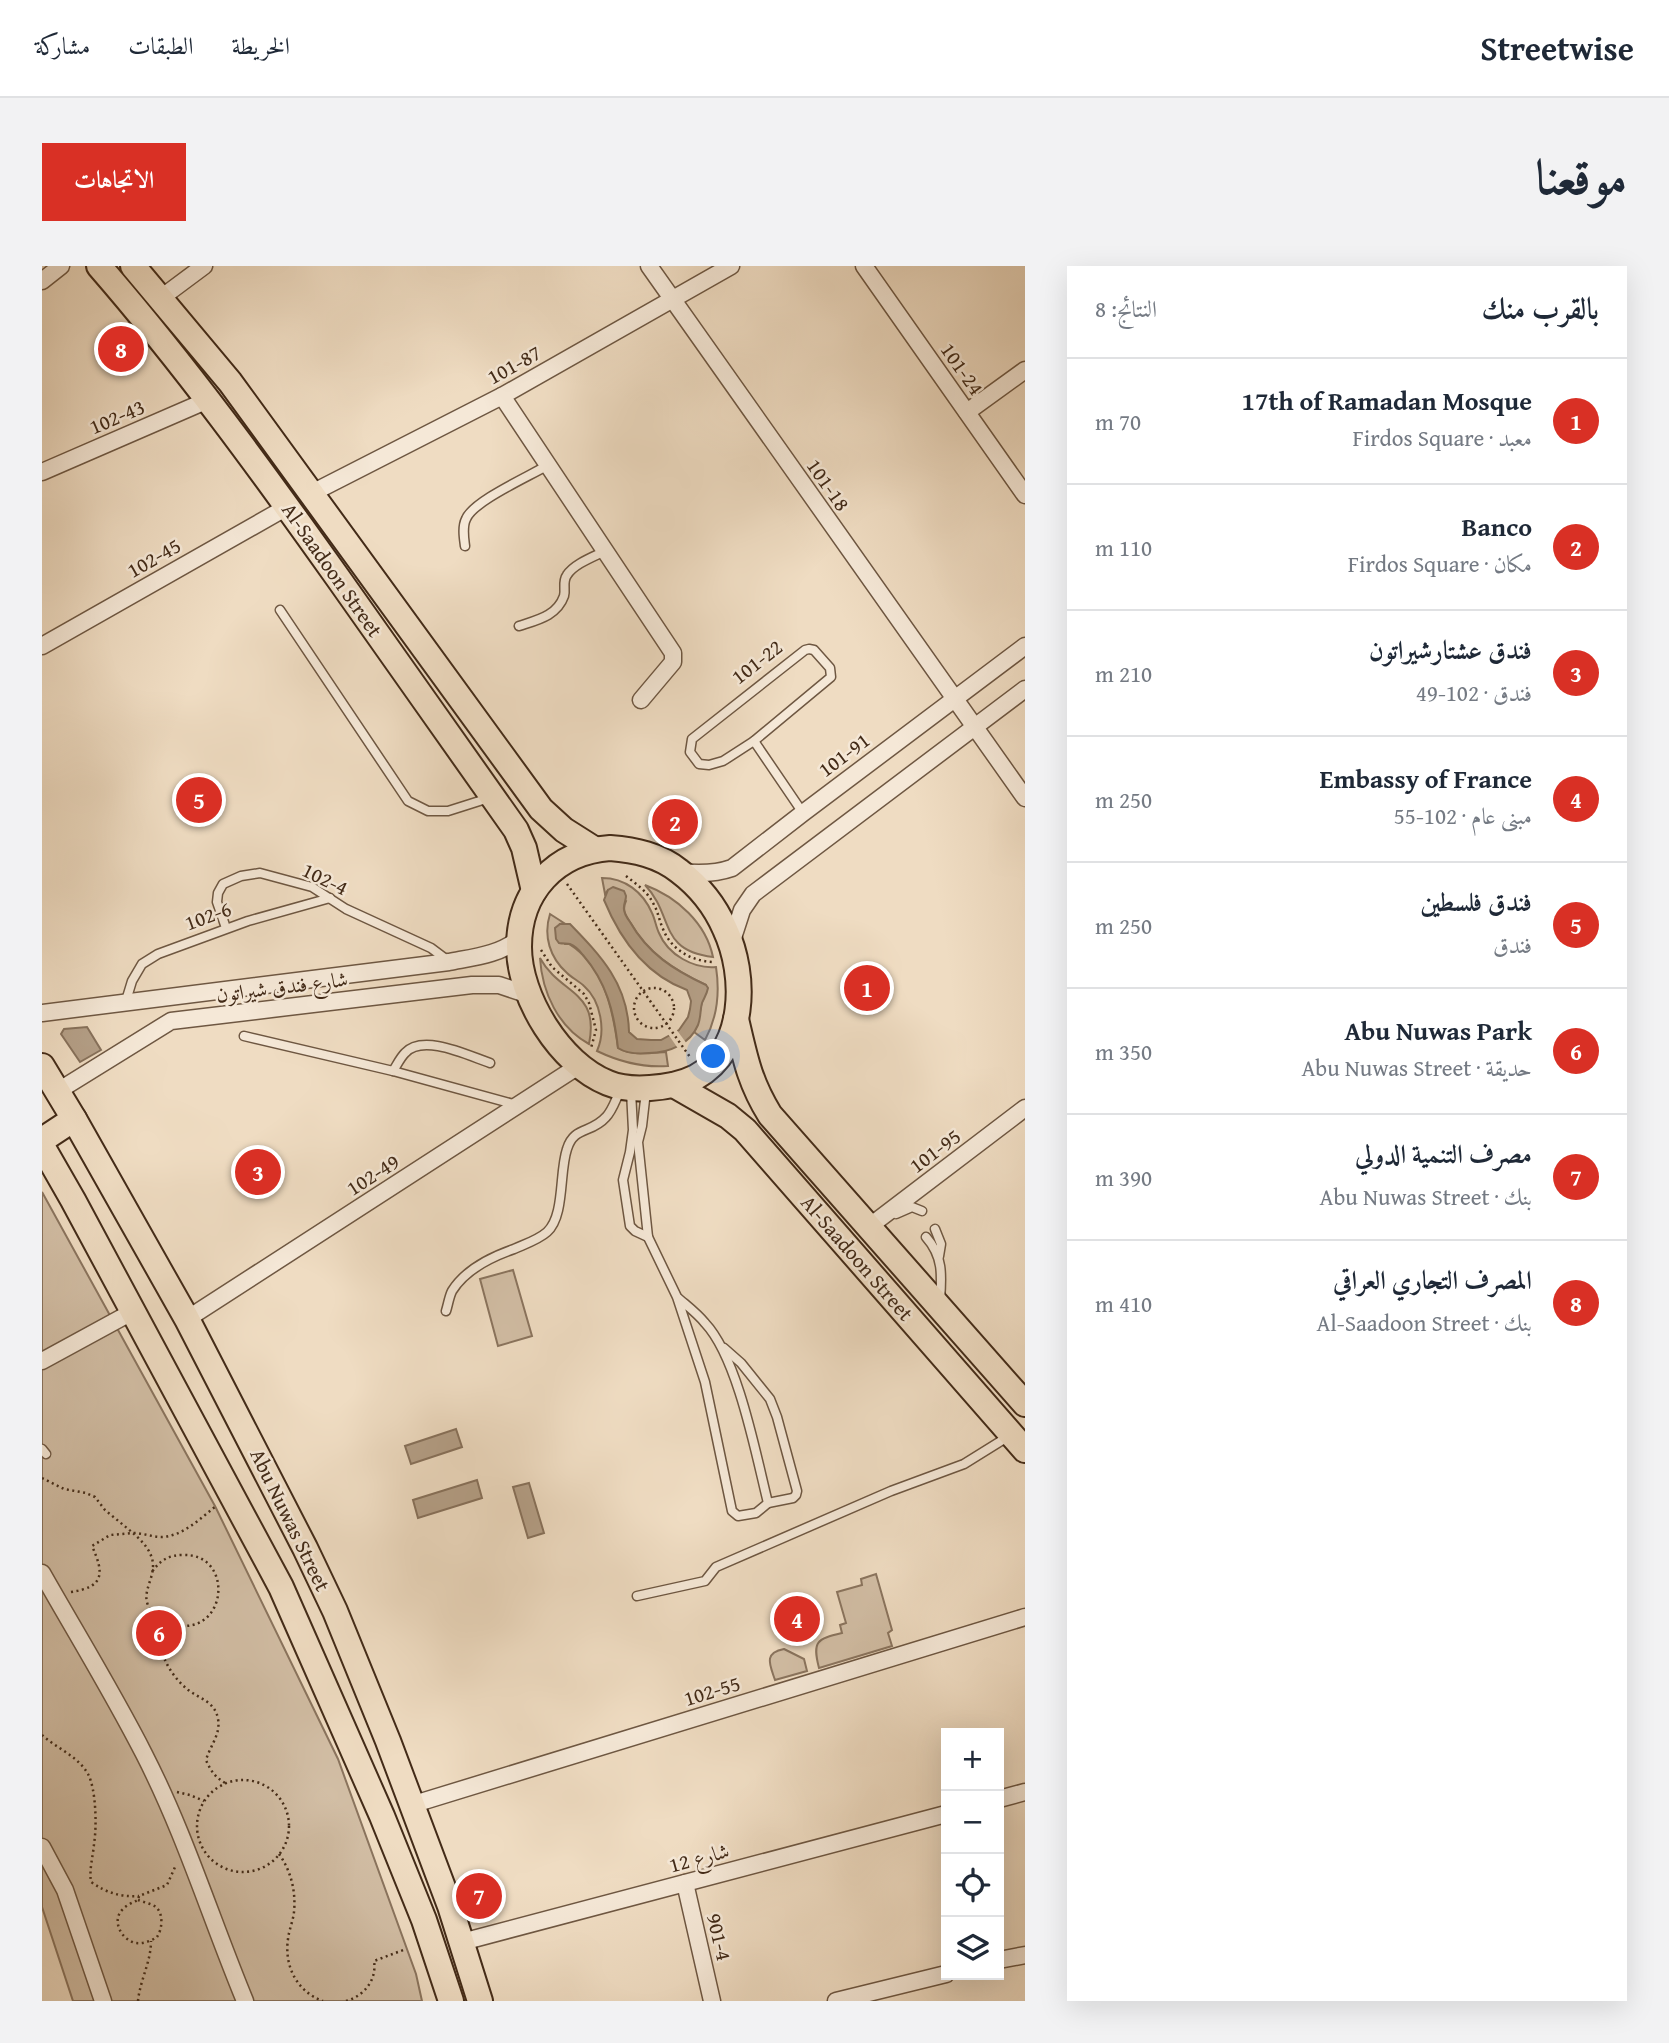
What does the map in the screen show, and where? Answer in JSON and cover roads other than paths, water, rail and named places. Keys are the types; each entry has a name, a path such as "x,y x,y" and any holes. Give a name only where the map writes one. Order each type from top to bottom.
{"main road":[{"name":"Al-Saadoon Street","path":"99,266 208,400 493,796 516,830 524,848 534,891"},
{"name":"Al-Saadoon Street","path":"133,266 230,382 541,808 564,830 594,849"},
{"path":"594,849 638,851 680,872 701,891 726,931 725,954 738,975 739,1005 736,1019 726,1046 706,1071 692,1079 674,1085 633,1087 609,1083 584,1059 559,1046 529,995 520,960 528,941 524,915 534,891 548,873 566,859 594,849"},
{"name":"Al-Saadoon Street","path":"736,1019 750,1078 770,1115 1025,1404"},
{"name":"Abu Nuwas Street","path":"42,1066 187,1319 335,1611 383,1728 462,1942 480,2001"},
{"name":"Al-Saadoon Street","path":"674,1085 719,1110 745,1130 1018,1443"},
{"path":"42,1140 74,1119"},
{"name":"Abu Nuwas Street","path":"42,1146 281,1587 382,1816 424,1920 451,2001"}],"street":[{"path":"42,281 61,266"},
{"path":"161,298 204,266"},
{"name":"101-18","path":"649,266 1025,798"},
{"name":"101-87","path":"312,493 502,396 731,266"},
{"name":"101-24","path":"864,266 1025,495"},
{"path":"967,412 1025,370"},
{"path":"502,396 673,653 673,662 641,700"},
{"name":"102-43","path":"42,472 208,400"},
{"name":"102-45","path":"42,646 287,507"},
{"name":"101-91","path":"680,872 722,872 732,868 1025,646"},
{"path":"725,954 742,910 753,894 1025,689"},
{"path":"42,1013 449,962 495,952 528,941"},
{"path":"390,970 394,995"},
{"name":"شارع فندق شيراتون","path":"58,1091 171,1021 472,985 499,985 529,995"},
{"path":"167,998 171,1021"},
{"name":"102-49","path":"187,1319 520,1106 584,1059"},
{"name":"101-95","path":"870,1226 1025,1108"},
{"path":"42,1361 132,1312"},
{"path":"42,1573 144,1755 187,1849 220,1942 245,2001"},
{"name":"102-55","path":"411,1805 1025,1617"},
{"path":"1004,1798 1025,1792"},
{"name":"شارع 12","path":"462,1942 941,1815"},
{"path":"42,1847 65,1890 103,2001"},
{"name":"901-4","path":"685,1883 712,2001"},
{"path":"1004,1956 1025,1955"},
{"path":"836,2001 941,1974"}],"lane":[{"path":"465,546 463,534 466,519 477,505 548,466"},
{"path":"519,626 550,615 564,595 563,583 567,573 605,551"},
{"path":"280,610 408,802 428,810 448,810 493,796"},
{"name":"101-22","path":"805,650 814,650 830,668 831,677 754,741 723,761 709,765 699,764 690,752 692,739 805,650"},
{"path":"754,741 803,813"},
{"name":"102-4","path":"226,928 216,902 223,884 241,876 260,873 312,887 346,909 431,948 449,962"},
{"name":"102-6","path":"125,1004 132,981 142,964 158,954 226,928 330,898"},
{"path":"244,1036 393,1071 520,1106"},
{"path":"393,1071 406,1051 418,1045 431,1044 490,1063"},
{"path":"633,1087 634,1151 648,1237 677,1297 705,1382 732,1511 738,1516 756,1513 768,1503 793,1498 797,1491 778,1417 770,1399 741,1363 719,1344"},
{"path":"633,1087 642,1126 623,1180 629,1223 632,1229 648,1237"},
{"path":"446,1311 451,1293 470,1271 532,1242 549,1231 558,1213 566,1152 572,1136 594,1128 633,1087"},
{"path":"870,1226 908,1208 922,1212"},
{"path":"935,1229 941,1244 939,1306"},
{"path":"926,1237 939,1256"},
{"path":"677,1297 707,1324 719,1344 738,1390 768,1503"},
{"path":"637,1596 705,1581 716,1567 891,1491 1018,1443"}],"place":[{"name":"المصرف التجاري العراقي","path":"121,349"},
{"name":"فندق فلسطين","path":"199,800"},
{"name":"Banco","path":"675,822"},
{"name":"17th of Ramadan Mosque","path":"867,988"},
{"name":"فندق عشتارشيراتون","path":"258,1172"},
{"name":"Embassy of France","path":"797,1619"},
{"name":"Abu Nuwas Park","path":"159,1633"},
{"name":"مصرف التنمية الدولي","path":"479,1896"}]}
